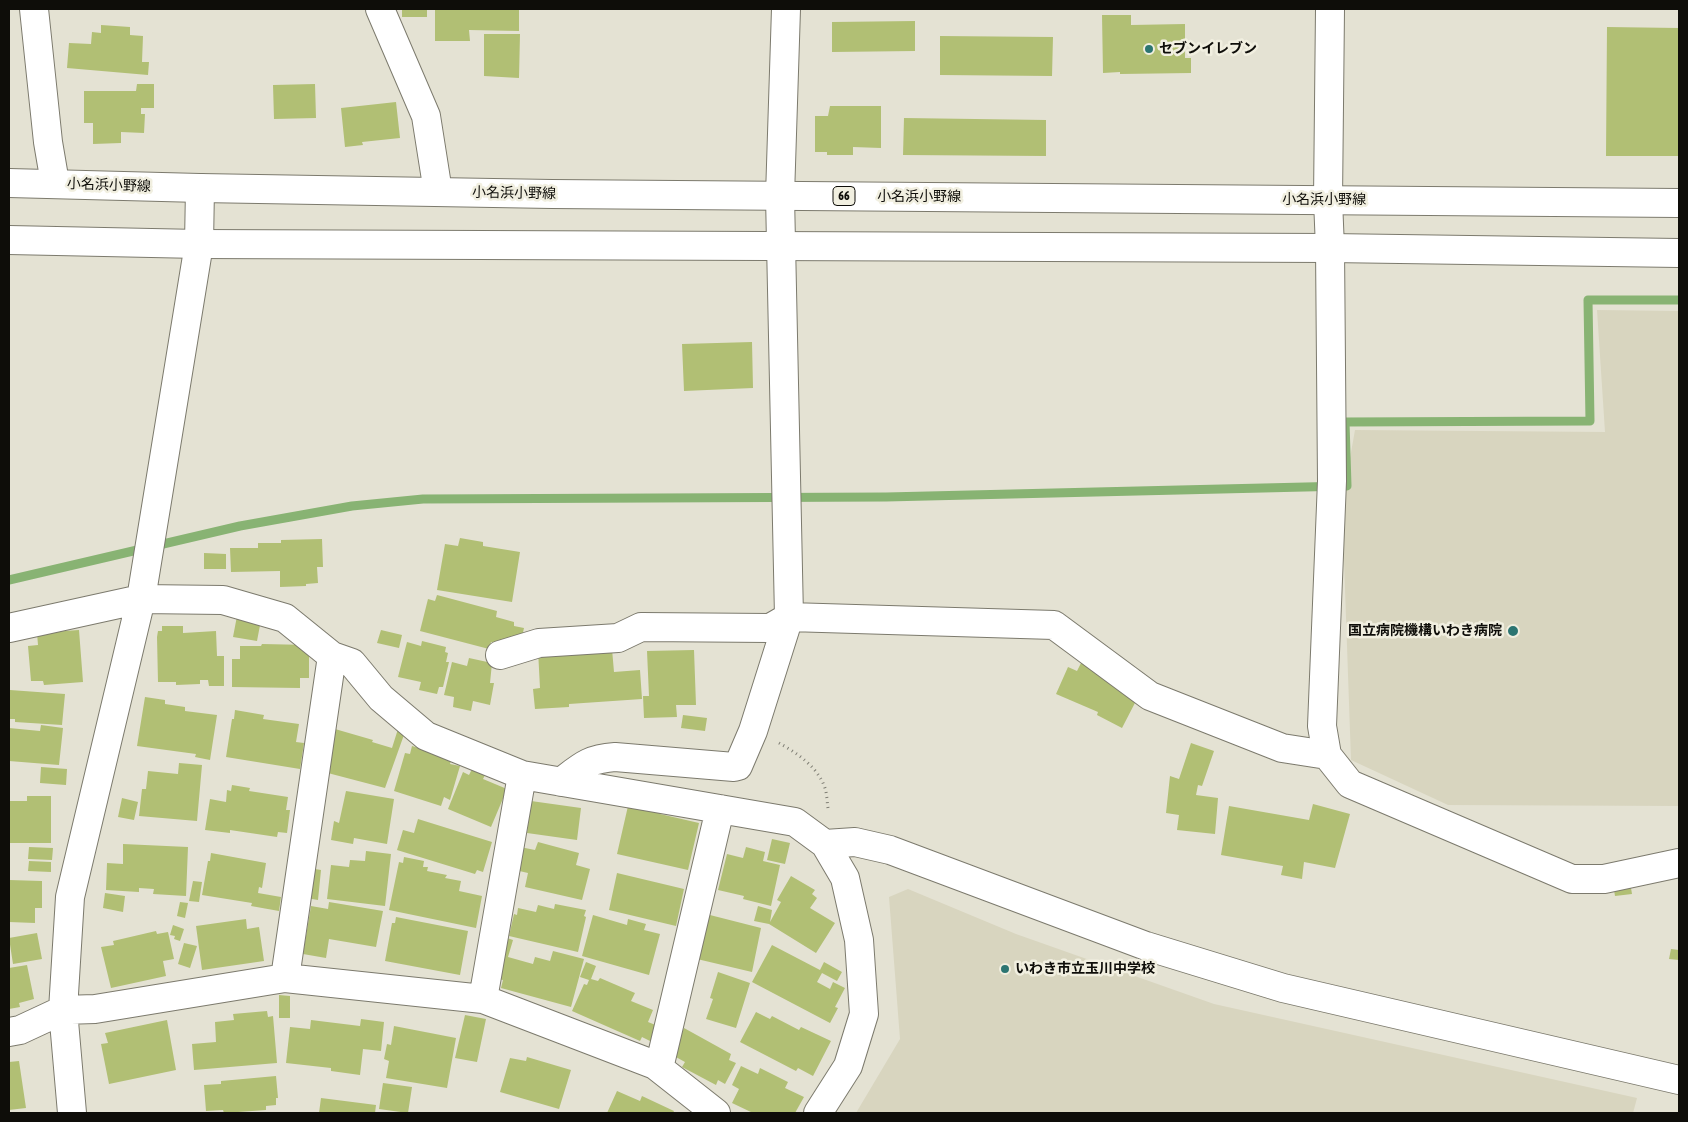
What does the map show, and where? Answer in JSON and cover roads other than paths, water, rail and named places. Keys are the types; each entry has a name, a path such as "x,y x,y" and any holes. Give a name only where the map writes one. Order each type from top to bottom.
{"street":[{"path":"34,9 48,142 55,183"},
{"path":"380,9 426,116 438,192"},
{"path":"561,782 585,763 597,758 615,757 738,766 753,731 787,629 789,617 780,196 786,9"},
{"path":"1330,9 1328,200 1332,481 1322,726 1327,755 1350,784 1572,879 1604,879 1679,863"},
{"name":"小名浜小野線","path":"9,183 438,192 1679,203"},
{"path":"72,1113 63,1010 70,897 141,599 199,244 200,188"},
{"path":"9,240 199,244 782,245 1679,252"},
{"path":"9,628 141,599 223,600 285,618 332,656 352,663 380,698 426,736 522,774 795,822 822,842 845,878 859,940 864,1014 848,1066 818,1113"},
{"path":"500,655 539,643 618,638 641,627 770,628 789,617 1054,624 1150,696 1282,748 1327,755"},
{"path":"285,978 332,656"},
{"path":"483,999 522,774"},
{"path":"659,1068 720,809"},
{"path":"822,842 855,842 890,850 1146,946 1283,988 1679,1080"},
{"path":"9,1032 20,1030 63,1010 95,1010 285,978 483,999 655,1065 716,1113"}],"waterway":[{"path":"9,580 240,526 352,506 423,499 886,497 1347,486 1345,422 1590,421 1588,300 1679,300"}],"place":[{"name":"セブンイレブン","path":"1149,49"},
{"name":"国立病院機構いわき病院","path":"1513,631"},
{"name":"いわき市立玉川中学校","path":"1005,969"}]}
